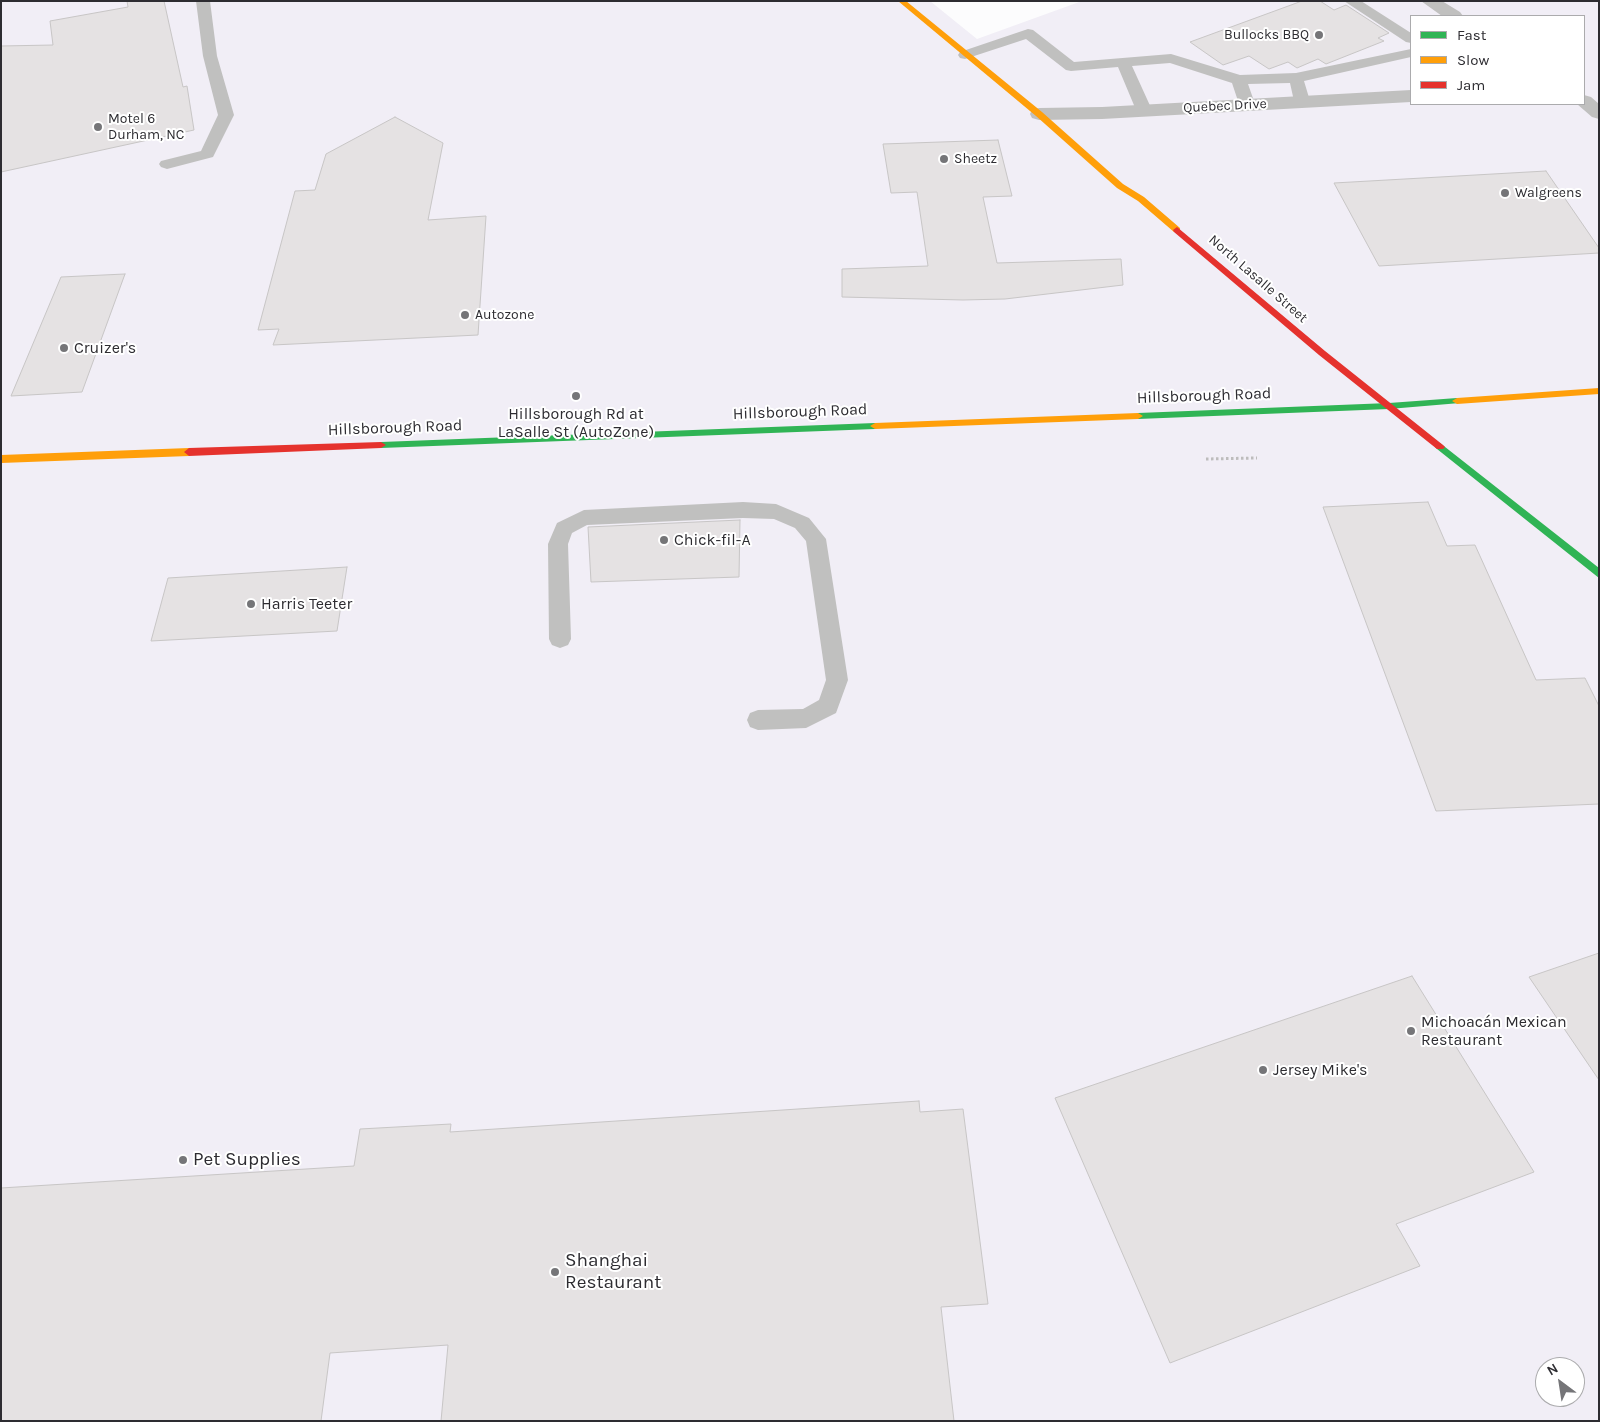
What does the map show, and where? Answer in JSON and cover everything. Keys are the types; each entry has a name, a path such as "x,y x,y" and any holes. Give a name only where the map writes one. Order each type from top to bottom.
{"main road":[{"name":"North Lasalle Street","path":"901,1 1038,114 1120,186 1141,199 1322,353 1599,574"},
{"name":"Hillsborough Road","path":"1,459 1388,406 1599,391"}],"street":[{"path":"1429,1 1452,15"},
{"name":"Quebec Drive","path":"1038,114 1410,96"},
{"path":"1585,102 1599,113"}],"lane":[{"path":"167,164 207,154 226,115 210,56 203,1"},
{"path":"1351,1 1410,38"},
{"path":"965,55 1028,33 1071,67 1171,58 1239,80 1296,78 1410,53"},
{"path":"1124,62 1144,110"},
{"path":"1296,78 1302,101"},
{"path":"1239,80 1247,104"},
{"path":"560,639 558,544 564,528 584,518 743,510 776,512 802,523 816,539 837,680 828,706 806,718 758,720"}],"path":[{"path":"1206,459 1257,458"}],"shaded area":[{"path":"1,1 930,1 977,39 1082,1 1599,1 1599,1421 1,1421"}],"building":[{"path":"127,1 164,1 183,87 187,86 194,130 1,172 1,46 53,45 50,21 128,7"},
{"name":"Bullocks BBQ","path":"1302,1 1320,1 1334,10 1346,5 1389,33 1378,38 1384,41 1326,64 1318,59 1297,68 1288,62 1269,69 1249,56 1223,65 1190,42"},
{"path":"395,117 443,143 428,220 486,216 478,335 273,345 279,329 258,330 295,191 315,190 326,154"},
{"path":"998,140 1012,196 983,197 997,263 1121,259 1123,285 1005,299 963,300 842,297 842,269 928,266 917,192 891,193 883,144"},
{"name":"Walgreens","path":"1546,171 1599,248 1599,253 1379,266 1334,183"},
{"name":"Cruizer's","path":"125,274 82,392 11,396 61,277"},
{"path":"1428,502 1447,546 1475,545 1536,680 1585,678 1599,706 1599,804 1436,811 1323,507"},
{"name":"Chick-fil-A","path":"740,520 739,577 591,582 588,527"},
{"name":"Harris Teeter","path":"347,567 337,631 151,641 168,578"},
{"path":"1599,953 1599,1080 1529,977"},
{"path":"1412,976 1534,1172 1396,1224 1420,1266 1170,1363 1055,1098"},
{"path":"919,1101 920,1112 963,1109 988,1304 941,1307 954,1421 441,1421 448,1345 330,1353 321,1421 1,1421 1,1188 354,1166 360,1129 451,1124 450,1132"}],"traffic: fast":[{"path":"1138,416 1389,406 1457,401"},
{"path":"381,445 875,426"},
{"path":"1440,447 1599,574"}],"traffic: slow":[{"path":"901,1 1039,114 1120,186 1141,199 1177,230"},
{"path":"1457,401 1599,391"},
{"path":"875,426 1138,416"},
{"path":"1,459 189,452"}],"traffic: jam":[{"path":"1177,230 1322,353 1440,447"},
{"path":"189,452 381,445"}],"place":[{"name":"Bullocks BBQ","path":"1319,35"},
{"name":"Motel 6 Durham, NC","path":"98,127"},
{"name":"Sheetz","path":"944,159"},
{"name":"Walgreens","path":"1505,193"},
{"name":"Autozone","path":"465,315"},
{"name":"Cruizer's","path":"64,348"},
{"name":"Hillsborough Rd at LaSalle St (AutoZone)","path":"576,396"},
{"name":"Chick-fil-A","path":"664,540"},
{"name":"Harris Teeter","path":"251,604"},
{"name":"Michoacán Mexican Restaurant","path":"1411,1031"},
{"name":"Jersey Mike's","path":"1263,1070"},
{"name":"Pet Supplies","path":"183,1160"},
{"name":"Shanghai Restaurant","path":"555,1272"}]}
